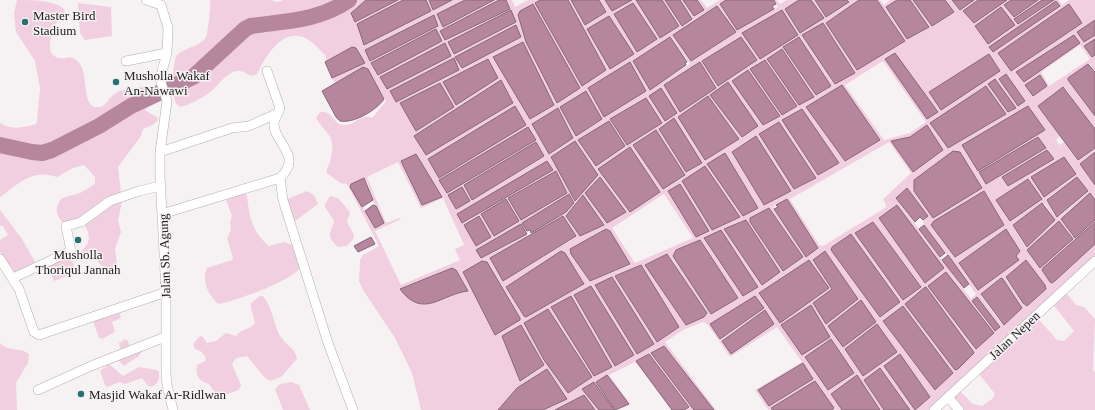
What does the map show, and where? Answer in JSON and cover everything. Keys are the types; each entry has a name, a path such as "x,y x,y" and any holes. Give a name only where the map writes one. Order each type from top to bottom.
{"street":[{"path":"126,61 167,53 168,28 160,3 146,0"},
{"name":"Jalan Sb. Agung","path":"167,53 160,79 167,101 160,152 160,186 166,292 165,337 167,386 173,410"},
{"path":"267,71 280,108 274,125 277,136 286,147 288,161 280,178 283,200 290,226 307,272 328,343 353,410"},
{"path":"160,152 232,128 249,126 278,113"},
{"path":"162,214 280,178"},
{"path":"13,278 71,251 66,226 82,222 110,201 139,191 160,186"},
{"path":"0,259 19,289 34,332 39,335 166,292"},
{"name":"Jalan Nepen","path":"934,410 1095,261"},
{"path":"38,390 91,366 165,337"},
{"path":"948,397 959,410"}],"shaded area":[{"path":"17,0 50,2 65,10 53,30 50,49 52,54 56,57 70,57 77,61 81,66 87,94 92,106 103,106 116,93 139,88 150,87 159,96 145,110 158,118 156,122 143,129 141,136 118,167 122,201 118,221 121,232 115,249 117,264 112,270 101,265 94,258 84,260 80,258 80,252 84,249 89,239 88,232 84,224 66,226 57,213 57,206 62,198 80,193 95,184 95,177 84,165 73,168 57,177 40,174 33,176 26,179 0,197 0,123 9,127 18,128 36,124 40,88 35,61 16,32 14,13"},
{"path":"210,0 270,0 278,2 283,0 366,0 353,10 355,22 398,0 403,0 357,24 364,45 431,11 426,0 429,0 433,10 452,0 465,0 437,14 443,27 494,0 499,0 440,31 510,8 506,0 512,0 515,7 528,0 540,0 535,3 606,70 568,0 571,0 585,25 606,12 599,0 605,0 612,11 632,0 636,0 660,38 679,26 662,0 665,0 682,25 692,19 680,0 683,0 694,16 704,10 697,0 701,0 707,8 720,0 726,0 720,4 737,30 778,7 774,0 777,0 780,4 787,0 799,0 785,9 824,18 811,0 815,0 826,17 849,2 847,0 859,0 826,23 905,41 877,0 880,0 884,5 890,0 897,0 886,7 929,26 910,0 913,0 932,26 954,12 945,0 952,0 960,10 974,0 978,0 963,11 974,23 1007,0 1011,0 1004,5 1014,17 1038,0 1042,0 1015,19 1018,24 1054,0 1059,0 1062,5 1069,0 1095,0 1095,20 1077,32 1084,42 1095,35 1095,39 1084,46 1092,57 1095,55 1095,72 1090,64 1068,80 1095,116 1095,129 1063,87 1038,106 1060,136 1056,140 1059,145 1064,142 1077,160 1095,148 1095,152 1080,164 1095,185 1095,200 1090,193 1075,237 1095,220 1095,222 1042,270 1050,282 1054,282 1095,244 1095,261 1064,290 1076,305 1084,307 1095,319 1093,370 1095,372 1095,410 959,410 948,397 934,410 915,410 910,410 880,368 864,380 884,410 880,410 857,375 831,394 842,410 771,408 773,410 768,410 755,390 802,362 777,327 730,357 708,325 703,322 683,330 665,342 716,410 714,410 652,353 694,410 684,410 689,407 637,361 672,410 635,362 609,375 630,404 619,410 629,403 596,382 615,410 594,382 583,389 599,410 595,410 584,395 555,410 543,410 566,399 517,387 498,410 421,410 412,373 395,338 363,290 359,281 360,260 363,255 379,246 347,184 340,183 327,173 332,150 331,139 316,118 320,112 324,112 328,113 337,123 348,125 361,118 372,118 386,101 366,67 335,83 332,78 365,63 355,48 325,62 326,56 312,42 298,36 290,36 276,45 265,59 257,74 249,75 242,71 236,71 225,77 206,95 181,107 179,106 175,101 173,91 173,70 175,58 180,52 200,43 206,37 210,13","holes":["1056,1 1059,6 992,52 989,47","1068,4 1082,23 1011,71 998,53","511,11 453,54 448,42","434,15 438,26 370,61 365,50","436,29 442,41 378,75","670,37 690,64 650,90","800,37 831,86 816,95 783,47","1080,45 1090,59 1049,86 1041,72","894,53 938,112 927,119 885,59","883,61 926,122 910,133 884,140 845,85","750,69 797,106 782,115","674,118 702,163 687,172 659,129","779,122 816,178 795,189 759,134","927,125 913,172 892,142 910,137","528,128 447,193 440,180","1038,137 1046,149 986,183 979,172","536,142 544,156 472,199 464,185","889,142 911,173 883,199 886,205 885,208 823,246 819,245 790,199","1047,150 1054,159 1008,186 1002,177","732,152 791,191 764,205","725,153 758,209 707,164","398,162 421,208 443,198 464,245 455,249 460,260 401,285 375,231 401,219 400,218 386,223 367,177","1077,177 1087,189 1087,193 1059,217 1048,198","366,179 376,206 365,211 363,207","907,188 928,216 923,220 924,225 976,294 971,299 896,198","668,191 709,231 696,237","569,194 566,212 531,233 576,237 503,281 490,258 528,236 527,234 481,258 477,250 521,224 526,232 527,231 522,223","664,194 693,238 635,263 612,228","785,200 818,247 807,257 773,207","1040,204 1045,204 1055,220 1028,246 1025,246 1013,225","769,208 803,257 803,259 750,218","873,222 921,286 904,300 855,233","606,229 630,265 590,281 570,249","721,230 758,287 743,296 704,238","851,234 900,302 880,317 831,250 832,247","668,254 707,313 704,317 686,325","487,263 520,318 520,320 478,302 463,272","641,265 679,327 657,342 615,276","452,268 456,270 468,291 401,289","612,278 653,344 637,354 595,285","1000,278 1003,279 1021,305 1002,324 981,296 982,293","1006,279 1046,289 1027,306","584,284 526,317 506,287","591,286 633,356 616,366 574,295","928,286 994,333 976,349","571,296 612,367 595,376 594,376","755,296 764,308 720,339 710,324","977,297 1000,327 996,331 972,301","1051,302 1074,331 1064,341 1057,340 1036,316","903,306 953,373 936,390 883,321","765,310 731,354 722,340","521,325 544,365 520,381 514,364","884,366 930,396 915,410","979,374 995,394 992,399 982,406 973,404 960,391"]},
{"path":"366,0 398,0 355,22 351,13"},
{"path":"403,0 426,0 431,11 364,45 357,24"},
{"path":"429,0 452,0 433,10"},
{"path":"465,0 494,0 443,27 437,14"},
{"path":"499,0 506,0 510,9 445,40 440,31"},
{"path":"540,0 568,0 606,70 582,86 535,3"},
{"path":"571,0 599,0 606,12 585,25"},
{"path":"605,0 632,0 612,11"},
{"path":"636,0 662,0 679,26 660,38"},
{"path":"665,0 680,0 692,19 682,26"},
{"path":"683,0 697,0 704,10 694,16"},
{"path":"726,0 774,0 776,4 772,6 774,9 737,30 720,4"},
{"path":"799,0 811,0 824,18 800,33 785,9"},
{"path":"815,0 847,0 849,2 826,17"},
{"path":"859,0 877,0 905,41 857,70 826,23"},
{"path":"897,0 910,0 929,27 907,39 886,7"},
{"path":"913,0 945,0 954,12 932,26"},
{"path":"952,0 974,0 960,10"},
{"path":"978,0 1007,0 974,23 963,11"},
{"path":"1011,0 1038,0 1014,17 1004,5"},
{"path":"1042,0 1054,0 1018,24 1014,19"},
{"path":"1056,1 1060,6 993,52 989,47"},
{"path":"78,3 111,7 112,36 85,40 80,33"},
{"path":"633,3 657,39 637,52 614,14"},
{"path":"533,4 580,88 557,103 526,42 518,15 520,11"},
{"path":"1069,4 1082,23 1011,71 998,53"},
{"path":"717,6 736,32 691,61 673,35"},
{"path":"1001,7 1015,25 988,44 975,26"},
{"path":"511,10 516,22 454,54 448,42"},
{"path":"782,10 798,35 760,59 742,33"},
{"path":"434,15 438,26 370,61 365,50"},
{"path":"609,16 634,54 610,69 587,29"},
{"path":"1095,20 1095,35 1084,42 1077,32"},
{"path":"823,23 855,73 835,84 802,35"},
{"path":"516,25 521,37 462,68 455,57"},
{"path":"436,29 442,41 378,75 371,63"},
{"path":"1074,35 1080,43 1024,82 1016,72"},
{"path":"670,37 687,62 685,63 686,65 650,90 633,61"},
{"path":"741,37 757,60 718,86 702,61"},
{"path":"799,37 831,86 816,95 783,47"},
{"path":"1095,39 1095,55 1092,57 1084,46"},
{"path":"523,42 554,105 530,119 493,57"},
{"path":"445,43 451,56 387,89 380,77"},
{"path":"352,47 356,48 365,63 332,78 325,62"},
{"path":"782,49 814,97 799,105 767,59"},
{"path":"895,53 938,112 927,119 885,59"},
{"path":"989,54 1000,71 941,110 929,92"},
{"path":"454,58 459,70 396,102 390,91"},
{"path":"488,59 498,78 456,105 443,82"},
{"path":"765,60 797,106 782,115 750,69"},
{"path":"630,62 646,91 604,117 588,88"},
{"path":"700,62 716,88 680,112 664,85"},
{"path":"1088,64 1095,72 1095,116 1068,80 1068,78"},
{"path":"363,67 368,69 384,99 376,108 358,118 340,121 336,117 322,91"},
{"path":"748,70 780,116 763,125 732,81"},
{"path":"1006,74 1025,101 1018,106 999,79"},
{"path":"1040,75 1047,86 1033,96 1025,85"},
{"path":"995,79 1016,108 1008,112 988,84"},
{"path":"501,80 513,103 426,155 414,136"},
{"path":"728,82 758,126 742,137 710,95"},
{"path":"440,83 454,107 416,131 400,103"},
{"path":"842,85 880,140 845,161 806,107"},
{"path":"986,86 1006,114 948,148 930,123"},
{"path":"1063,87 1095,129 1095,148 1078,160 1038,106"},
{"path":"661,88 677,113 665,121 649,96"},
{"path":"586,91 602,119 576,136 560,107"},
{"path":"708,96 739,139 705,160 678,117"},
{"path":"646,98 662,123 627,145 610,119"},
{"path":"515,106 526,125 439,178 428,159"},
{"path":"1028,106 1045,130 978,171 962,145"},
{"path":"558,108 573,138 549,154 532,124"},
{"path":"802,109 839,163 818,175 782,120"},
{"path":"674,118 702,163 686,172 659,129"},
{"path":"609,121 625,146 596,166 578,140"},
{"path":"779,122 816,178 794,189 759,134"},
{"path":"927,125 943,150 913,172 891,141 910,137"},
{"path":"528,127 536,140 447,193 439,180"},
{"path":"656,130 685,175 663,189 633,145"},
{"path":"756,136 791,191 764,205 732,152"},
{"path":"1038,137 1046,148 986,184 979,172"},
{"path":"575,141 598,175 575,201 551,157"},
{"path":"536,142 544,156 472,200 464,185"},
{"path":"630,147 660,192 630,212 598,169"},
{"path":"1047,150 1054,159 1008,186 1002,177"},
{"path":"953,151 960,152 982,188 933,218 914,191 914,180"},
{"path":"1095,152 1095,185 1080,164"},
{"path":"725,153 758,208 743,216 707,164"},
{"path":"416,154 442,197 422,205 401,161"},
{"path":"1064,157 1076,174 1044,197 1031,177"},
{"path":"547,161 553,170 462,223 457,214"},
{"path":"705,166 740,217 712,230 682,181"},
{"path":"556,171 567,193 521,220 508,198"},
{"path":"600,177 626,212 607,223 585,193"},
{"path":"1077,177 1088,191 1057,217 1047,200"},
{"path":"364,178 373,200 362,207 350,187 351,184"},
{"path":"1028,179 1042,199 1010,221 996,200"},
{"path":"680,184 709,231 696,237 668,191"},
{"path":"462,187 470,201 456,209 448,195"},
{"path":"907,188 928,216 923,220 920,217 915,222 896,198"},
{"path":"307,191 314,195 318,204 294,222 287,199"},
{"path":"984,191 1004,225 955,257 931,225 934,221"},
{"path":"243,193 247,195 252,223 263,241 269,246 284,242 292,245 300,268 286,279 275,284 250,295 219,304 209,293 205,272 207,268 232,260 233,258 227,238 231,230 230,223 232,216 226,200"},
{"path":"1090,193 1095,200 1095,220 1075,238 1061,219"},
{"path":"569,194 574,203 566,212 531,233 530,230 527,231 522,223"},
{"path":"583,195 604,225 580,236 566,216"},
{"path":"330,196 338,198 350,212 347,222 354,238 347,246 338,247 331,240 330,234 334,221 325,207 325,204"},
{"path":"506,199 519,221 494,236 481,214"},
{"path":"787,199 818,248 806,257 774,209 778,207 776,205"},
{"path":"1042,203 1055,220 1027,247 1013,225"},
{"path":"373,205 376,206 384,223 375,228 365,211"},
{"path":"897,205 944,268 925,283 879,218"},
{"path":"769,208 803,257 783,271 750,222 750,218"},
{"path":"0,210 22,239 35,262 16,274 0,252 0,240 8,235 3,226 0,226"},
{"path":"479,216 491,237 476,246 464,225"},
{"path":"563,216 576,236 503,281 490,258"},
{"path":"746,220 780,272 762,285 724,229"},
{"path":"1059,221 1073,239 1040,268 1027,250"},
{"path":"873,222 921,287 903,300 855,233"},
{"path":"1095,222 1095,244 1056,280 1052,283 1050,282 1042,270 1043,268"},
{"path":"521,224 527,234 481,258 476,250"},
{"path":"924,225 945,253 940,257 919,229"},
{"path":"606,229 610,231 630,264 590,281 571,254 570,249"},
{"path":"1006,229 1020,251 1016,256 1019,260 978,290 959,263"},
{"path":"721,230 758,287 743,296 704,238"},
{"path":"851,234 900,302 880,317 831,250 832,247"},
{"path":"371,237 375,244 358,252 354,246"},
{"path":"700,240 738,298 711,314 673,256 676,250"},
{"path":"561,251 565,253 584,284 526,317 524,316 506,287"},
{"path":"825,251 858,299 826,324 813,303 832,289 813,260"},
{"path":"667,254 707,313 704,317 686,325 645,265"},
{"path":"948,255 969,284 964,288 942,260"},
{"path":"70,256 77,272 54,281 47,266"},
{"path":"809,260 829,288 780,323 759,293"},
{"path":"1026,260 1045,285 1046,289 1027,306 1023,303 1006,277"},
{"path":"482,261 487,262 520,318 520,320 495,335 463,272"},
{"path":"641,265 679,327 657,342 615,276"},
{"path":"452,268 456,270 468,291 425,304 417,303 408,298 400,289"},
{"path":"946,272 994,333 976,349 928,286"},
{"path":"612,277 654,344 637,354 595,285"},
{"path":"1001,278 1022,308 1004,325 981,294"},
{"path":"591,286 634,355 615,366 574,295"},
{"path":"926,287 974,353 958,369 955,370 905,304"},
{"path":"260,296 263,296 266,300 279,334 292,349 297,359 281,377 270,381 265,378 247,356 236,358 232,364 241,385 239,390 225,395 216,394 209,384 198,378 197,365 205,361 206,358 202,352 195,349 193,344 200,336 203,337 207,343 216,341 226,333 236,336 251,327 255,323 251,303"},
{"path":"571,296 612,367 594,376 551,307"},
{"path":"755,296 764,308 720,339 710,324"},
{"path":"977,297 1000,327 995,331 972,301"},
{"path":"861,300 876,322 843,347 828,326"},
{"path":"811,305 830,337 802,355 781,325"},
{"path":"903,306 953,373 935,390 883,321"},
{"path":"548,309 592,377 568,393 544,360 524,323"},
{"path":"765,310 774,324 731,354 722,341"},
{"path":"119,312 121,318 112,322 115,332 102,339 99,338 93,321"},
{"path":"877,324 897,352 863,376 845,349"},
{"path":"521,325 544,365 520,381 502,336"},
{"path":"125,339 128,341 129,345 142,349 142,351 139,356 124,366 119,361 121,351 119,343"},
{"path":"831,339 854,373 828,390 805,357"},
{"path":"0,343 7,348 21,350 29,354 28,363 16,383 17,410 0,410"},
{"path":"664,346 714,410 694,410 651,353"},
{"path":"649,354 689,407 684,410 672,410 636,361"},
{"path":"900,354 930,397 915,410 884,366"},
{"path":"803,363 813,379 769,406 758,390"},
{"path":"109,364 123,376 139,367 157,370 159,372 159,379 155,385 151,387 147,385 142,378 125,384 120,382 107,387 100,371"},
{"path":"880,368 910,410 884,410 864,380"},
{"path":"547,369 567,399 543,410 498,410 517,388"},
{"path":"607,375 629,404 615,410 596,382"},
{"path":"857,375 880,410 842,410 831,394"},
{"path":"815,381 834,408 832,410 773,410 771,408"},
{"path":"291,382 299,385 310,410 283,410 275,389 280,384"},
{"path":"594,382 614,410 599,410 582,389"},
{"path":"584,395 595,410 555,410"}],"waterway":[{"path":"0,145 42,153 52,150 99,126 131,106 193,77 245,29 251,26 314,16 338,7 349,0"}],"place":[{"name":"Master Bird Stadium","path":"25,22"},
{"name":"Musholla Wakaf An-Nawawi","path":"116,82"},
{"name":"Musholla Thoriqul Jannah","path":"78,240"},
{"name":"Masjid Wakaf Ar-Ridlwan","path":"81,394"}]}
